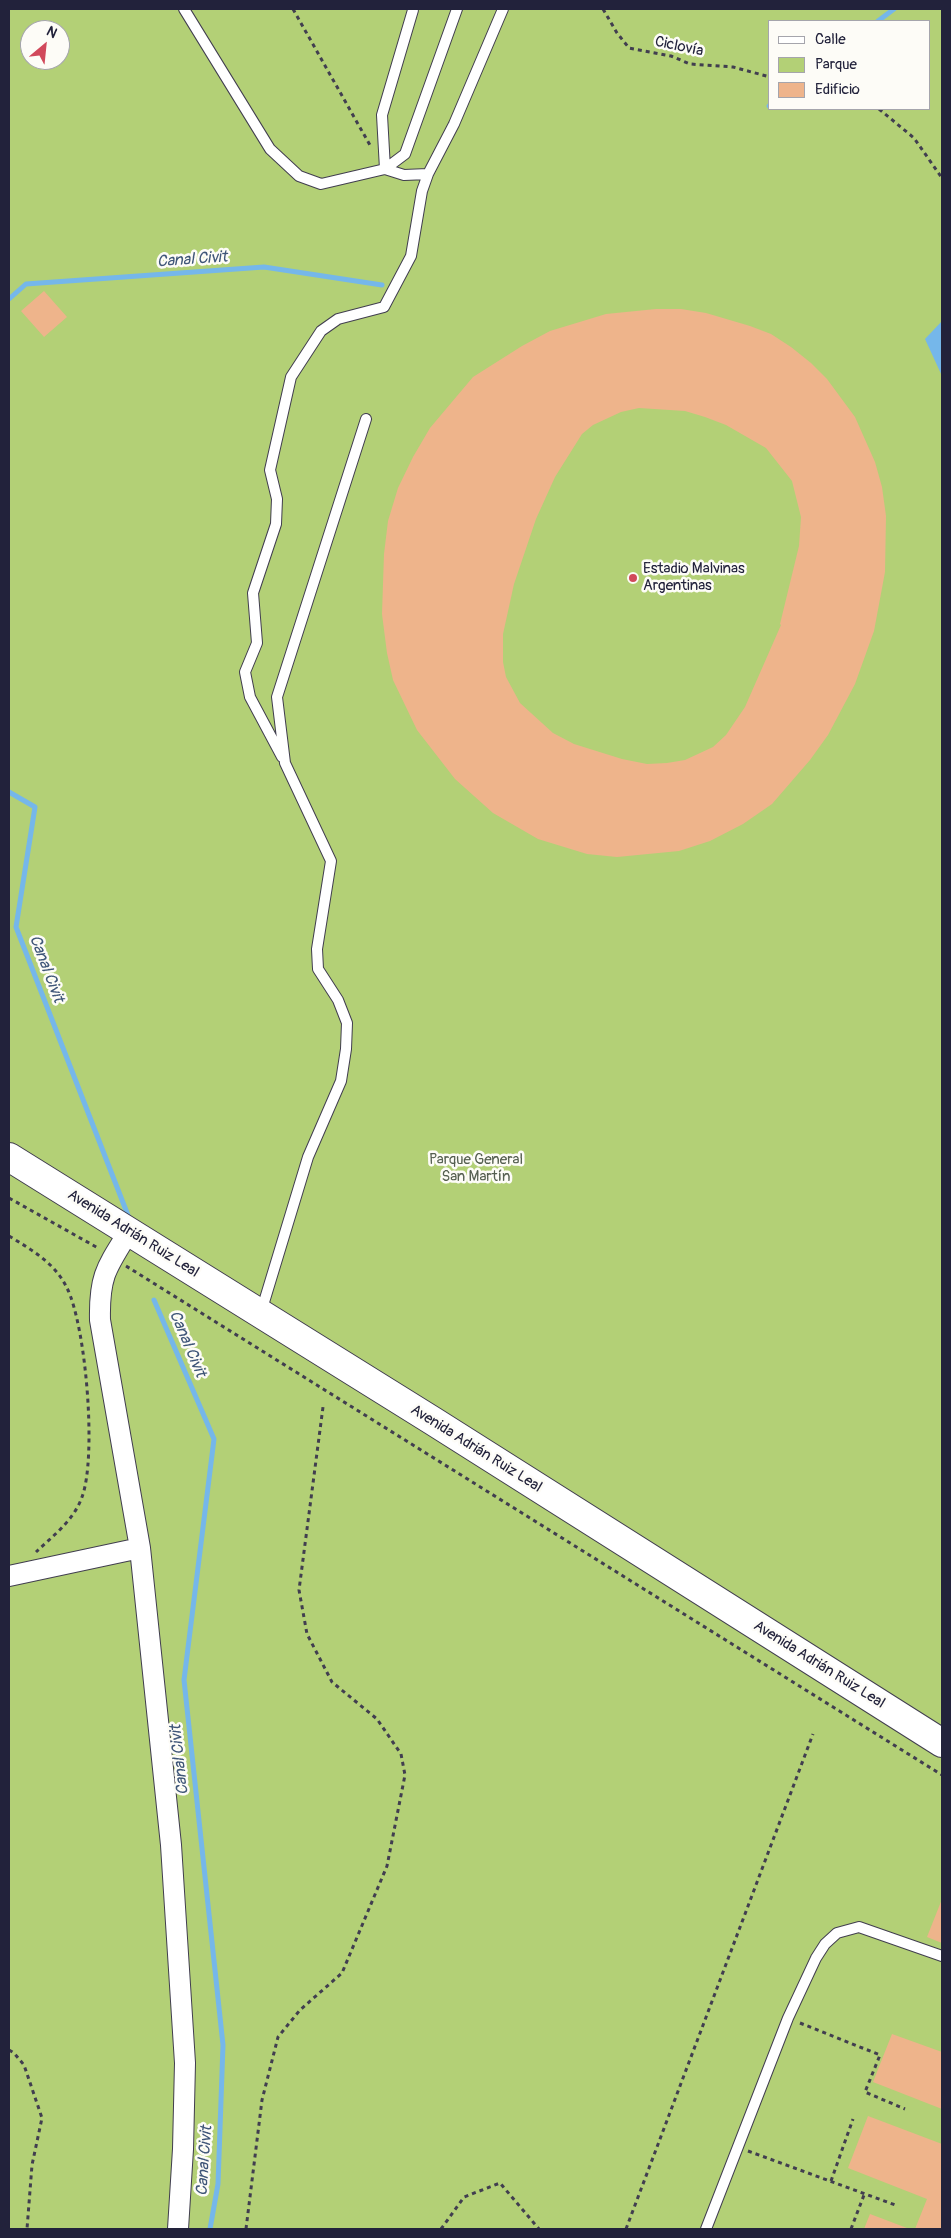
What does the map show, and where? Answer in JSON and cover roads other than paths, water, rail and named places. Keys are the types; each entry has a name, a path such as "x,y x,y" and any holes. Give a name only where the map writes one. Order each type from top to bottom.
{"street":[{"name":"Avenida Adrián Ruiz Leal","path":"9,1157 128,1233 261,1313 942,1743"},
{"path":"128,1233 107,1267 100,1291 100,1320 140,1548 171,1845 185,2063 183,2149 178,2229"},
{"path":"11,1575 140,1548"}],"lane":[{"path":"184,9 270,149 299,176 321,184 385,169 405,154 456,9"},
{"path":"385,169 382,115 412,9"},
{"path":"261,1313 308,1157 341,1081 346,1049 347,1023 338,1000 318,968 317,949 331,861 250,697 245,672 257,643 253,593 276,524 277,499 270,470 291,377 321,331 338,319 384,306 411,256 422,191 428,174 454,124 503,9"},
{"path":"385,169 404,176 428,174"},
{"path":"284,763 277,697 366,419"},
{"path":"706,2229 788,2018 816,1958 825,1944 842,1931 859,1927 942,1956"}],"water":[{"path":"942,321 942,376 925,339"}],"waterway":[{"name":"Canal Civit","path":"879,20 894,9"},
{"name":"Canal Civit","path":"9,299 26,284 264,267 382,285"},
{"name":"Canal Civit","path":"9,792 35,807 16,927 129,1218"},
{"name":"Canal Civit","path":"154,1300 214,1439 184,1680 223,2045 218,2184 210,2229"}],"place":[{"name":"Estadio Malvinas Argentinas","path":"633,578"}],"park label":[{"name":"Parque General San Martín","path":"476,1168"}]}
